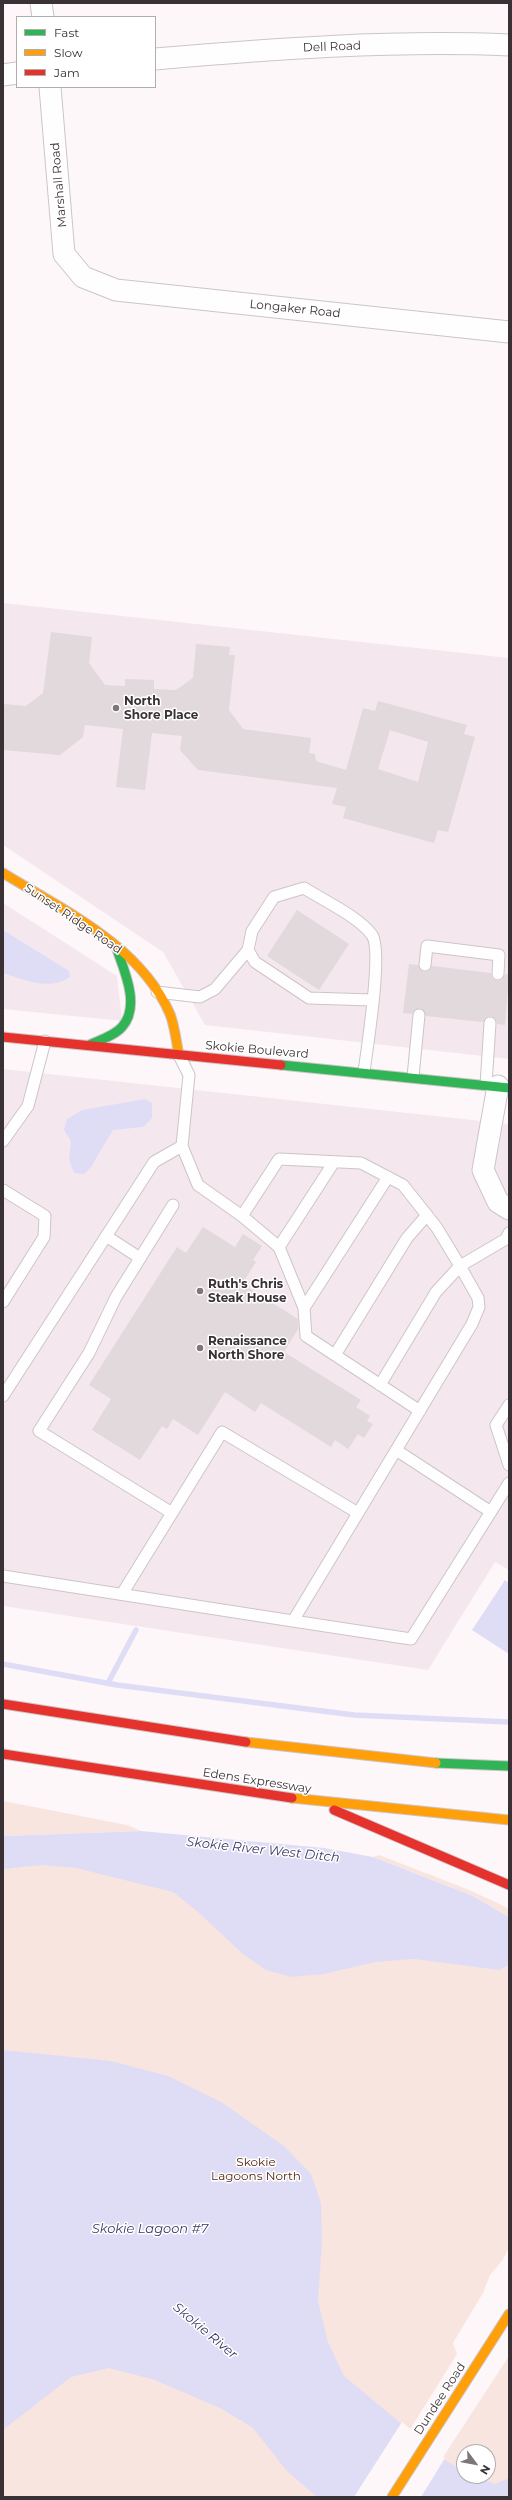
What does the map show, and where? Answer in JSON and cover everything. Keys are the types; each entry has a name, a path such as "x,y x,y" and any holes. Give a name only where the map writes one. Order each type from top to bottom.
{"main road":[{"name":"Sunset Ridge Road","path":"3,873 115,944 146,974 169,1011 179,1055"},
{"path":"88,1045 116,1032 123,1026 131,1008 128,988 115,944"},
{"name":"Skokie Boulevard","path":"3,1037 498,1086"},
{"path":"3,1704 270,1746 424,1763 509,1766"},
{"name":"Edens Expressway","path":"3,1754 314,1801 509,1820"},
{"path":"424,1763 494,1755"},
{"path":"314,1801 509,1885"},
{"name":"Dundee Road","path":"392,2497 509,2314"}],"street":[{"path":"42,3 43,16"},
{"name":"Dell Road","path":"156,59 261,50 459,43 509,45"},
{"path":"3,75 16,73"},
{"name":"Marshall Road","path":"50,88 64,254 83,276"},
{"name":"Longaker Road","path":"83,276 116,290 509,332"},
{"path":"498,1086 483,1170 498,1202 509,1209"}],"lane":[{"path":"157,992 200,997 215,989 248,950 252,931 274,897 304,888 353,919 372,936 375,949 372,1000 364,1072"},
{"path":"425,965 427,946 499,955 498,974"},
{"path":"248,950 255,962 309,998 372,1000"},
{"path":"413,1077 419,1015"},
{"path":"490,1023 498,1086"},
{"path":"3,1141 28,1106 45,1041"},
{"path":"179,1055 189,1075 182,1146 198,1185 242,1216 279,1247 304,1308 306,1336 420,1411"},
{"path":"3,1396 154,1162 182,1146"},
{"path":"242,1216 279,1159 362,1163 403,1185 427,1215 460,1266 478,1298 480,1307 472,1324 293,1621"},
{"path":"279,1247 334,1162"},
{"path":"304,1308 388,1177"},
{"path":"3,1190 44,1216 44,1237 3,1302"},
{"path":"172,1513 39,1431 89,1353 116,1297 173,1205"},
{"path":"335,1355 407,1238 427,1215"},
{"path":"106,1236 140,1258"},
{"path":"380,1385 436,1292 460,1266 508,1238"},
{"path":"509,1405 496,1425 509,1465"},
{"path":"122,1594 222,1432 358,1513"},
{"path":"396,1450 491,1512"},
{"path":"3,1576 411,1639 509,1483"}],"shaded area":[{"path":"3,603 509,658 509,1059 205,1025 163,952 3,845"},
{"path":"3,903 117,976 122,1021 3,1009"},
{"path":"3,1069 509,1124 509,1570 495,1562 428,1670 3,1606"}],"green space":[{"path":"3,1801 127,1825 141,1831 3,1836"},
{"name":"Skokie Lagoons North","path":"3,1852 509,1925 509,2248 502,2261 490,2275 483,2293 453,2343 457,2354 368,2497 3,2497"},
{"path":"379,1855 467,1889 504,1906 509,1909 509,1917 473,1896 373,1857"},
{"path":"509,2356 509,2497 417,2497"}],"water":[{"path":"3,930 69,971 70,977 62,981 45,984 28,981 3,973"},
{"path":"145,1099 152,1103 152,1118 143,1127 113,1130 91,1167 84,1174 74,1173 69,1160 71,1141 64,1130 67,1119 82,1110"},
{"path":"505,1580 509,1583 509,1654 472,1630"},
{"name":"Skokie River West Ditch","path":"141,1831 324,1848 373,1857 473,1896 509,1917 509,1965 499,1970 414,1959 375,1962 324,1974 291,1977 266,1970 244,1955 197,1911 173,1892 76,1868 42,1865 3,1869 3,1836"},
{"name":"Skokie Lagoon #7","path":"3,2050 111,2061 168,2076 221,2102 284,2146 311,2174 321,2203 322,2242 318,2301 328,2342 344,2376 445,2460 456,2467 456,2484 496,2484 509,2478 509,2497 317,2497 286,2470 253,2428 222,2409 155,2380 109,2368 71,2377 3,2430"}],"pier":[{"path":"402,2422 445,2458 421,2497 354,2497"}],"building":[{"path":"51,632 92,637 89,663 105,685 125,686 125,679 154,680 154,689 176,690 193,678 196,644 230,647 229,655 235,655 229,710 243,729 311,738 309,753 315,754 316,761 346,770 363,708 375,711 378,701 467,725 464,734 475,737 448,832 438,830 434,843 343,818 346,807 332,804 337,788 198,770 180,750 182,736 152,733 145,790 116,787 123,729 85,725 83,737 60,755 3,750 3,704 26,706 43,693","holes":["390,730 428,742 418,782 378,769"]},
{"path":"297,910 349,944 319,990 267,956"},
{"path":"409,964 418,965 424,972 428,971 432,966 491,973 492,978 497,981 502,980 505,974 509,975 505,1025 497,1024 496,1020 491,1016 487,1017 483,1022 426,1016 420,1008 416,1009 412,1014 403,1013"},
{"name":"Renaissance North Shore","path":"203,1227 235,1247 243,1234 262,1246 253,1260 256,1262 242,1284 298,1319 298,1329 284,1352 361,1400 356,1407 370,1416 367,1421 373,1424 364,1438 358,1434 348,1449 335,1440 331,1447 261,1403 255,1412 225,1392 198,1435 173,1419 167,1429 162,1426 140,1460 92,1430 111,1399 89,1385 177,1247 186,1253"}],"waterway":[{"path":"108,1683 136,1630"},
{"path":"3,1664 117,1685 354,1715 509,1722"}],"traffic: fast":[{"path":"89,1045 115,1033 122,1027 128,1018 131,999 126,977 116,947"},
{"path":"281,1065 509,1088"},
{"path":"436,1763 509,1766"}],"traffic: slow":[{"path":"3,873 98,932 120,949 140,968 157,990 170,1014 179,1055"},
{"path":"246,1742 436,1763"},
{"path":"292,1798 509,1820"},
{"path":"392,2497 509,2314"}],"traffic: jam":[{"path":"3,1037 281,1065"},
{"path":"3,1704 246,1742"},
{"path":"3,1754 292,1798"},
{"path":"334,1810 509,1885"}],"place":[{"name":"North Shore Place","path":"116,708"},
{"name":"Ruth's Chris Steak House","path":"200,1291"},
{"name":"Renaissance North Shore","path":"200,1348"}],"water label":[{"name":"Skokie River","path":"205,2331"}]}
